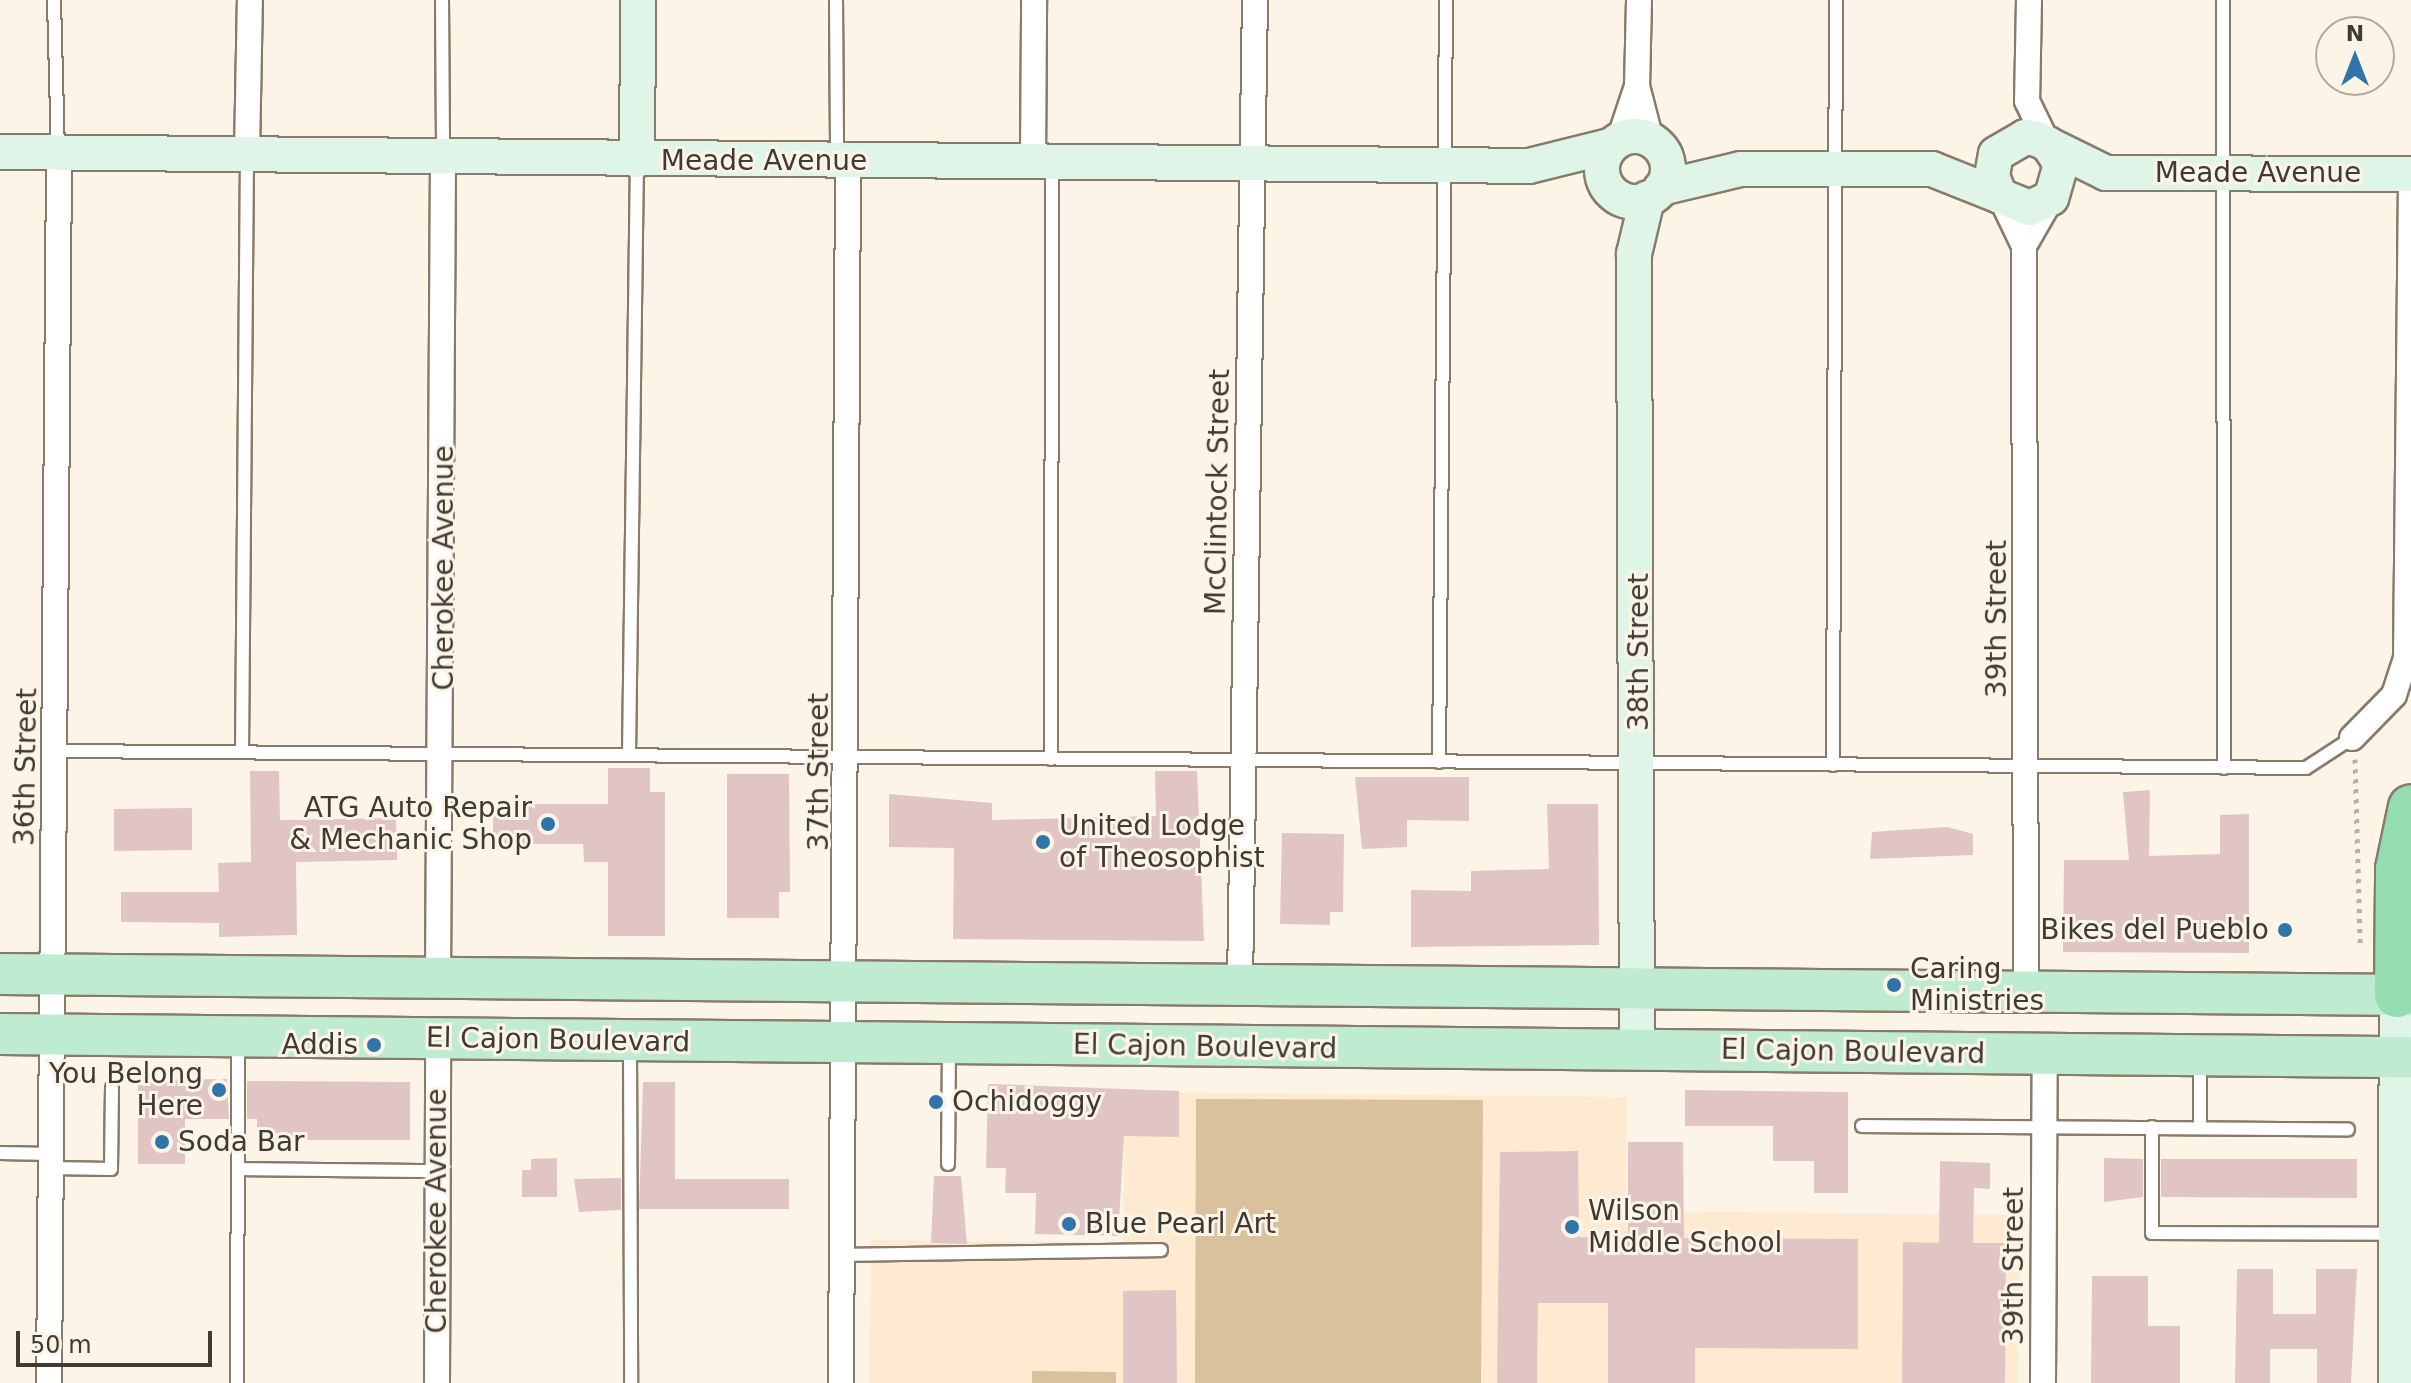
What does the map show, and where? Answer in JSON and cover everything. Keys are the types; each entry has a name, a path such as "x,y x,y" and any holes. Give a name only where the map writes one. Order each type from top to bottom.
{"highway":[{"path":"2404,995 2398,869 2411,807"}],"main road":[{"path":"637,160 638,0"},
{"name":"Meade Avenue","path":"0,152 1529,166 1635,143 1741,169 1833,170 1932,169 2025,137 2048,144 2106,173"},
{"path":"1635,143 1668,168 1634,193 1602,166 1635,143"},
{"path":"2048,144 2061,164 2051,198"},
{"path":"2000,196 1992,176 2003,146"},
{"name":"Meade Avenue","path":"1529,166 1634,193 1741,169"},
{"name":"Meade Avenue","path":"1932,169 2030,208 2106,173 2411,174"},
{"name":"38th Street","path":"1634,193 1639,763 1637,1050"},
{"path":"0,974 2404,995 2396,1383"},
{"name":"El Cajon Boulevard","path":"0,1034 2404,1057"}],"street":[{"path":"247,152 250,0"},
{"path":"1034,0 1043,161"},
{"name":"McClintock Street","path":"1240,985 1255,0"},
{"path":"1635,143 1639,0"},
{"path":"2003,146 2027,101 2029,0"},
{"path":"2027,101 2048,144"},
{"name":"36th Street","path":"49,1383 59,152"},
{"name":"Cherokee Avenue","path":"438,978 442,754 443,158"},
{"name":"37th Street","path":"841,1383 850,757 842,161"},
{"path":"2352,738 2394,695 2406,658 2411,180"},
{"name":"39th Street","path":"2000,196 2024,246 2028,766 2026,991"},
{"name":"39th Street","path":"2024,246 2051,198"},
{"name":"Cherokee Avenue","path":"437,1383 438,1038"},
{"name":"39th Street","path":"2043,1383 2045,1054"}],"lane":[{"path":"54,0 59,152"},
{"path":"442,0 443,158"},
{"path":"836,0 842,161"},
{"path":"1439,762 1446,0"},
{"path":"1833,765 1836,0"},
{"path":"2223,0 2224,768"},
{"path":"242,752 247,152"},
{"path":"629,755 637,160"},
{"path":"1043,161 1051,759"},
{"path":"56,751 2306,768 2352,738"},
{"path":"237,1383 238,1036"},
{"path":"630,1040 631,1383"},
{"path":"948,1164 950,1044"},
{"path":"2200,1056 2200,1127"},
{"path":"0,1153 111,1169 112,1088"},
{"path":"1862,1126 2348,1129"},
{"path":"2152,1127 2152,1233 2397,1234"},
{"path":"238,1169 437,1171"},
{"path":"843,1255 1161,1250"}],"path":[{"path":"2352,738 2360,943"}],"shaded area":[{"name":"Wilson Middle School","path":"1125,1092 1627,1097 1626,1211 2020,1215 2018,1383 869,1383 871,1240 1123,1242"},
{"path":"1196,1099 1483,1100 1481,1383 1195,1383"},
{"path":"1032,1371 1116,1372 1116,1383 1032,1383"}],"building":[{"path":"608,768 650,768 650,792 665,792 665,936 608,936 608,862 584,862 583,844 493,844 493,804 608,804"},
{"path":"250,771 279,771 280,820 396,818 397,860 296,862 297,935 219,937 219,923 121,922 121,892 219,892 218,863 251,862"},
{"path":"1155,771 1197,771 1204,941 953,939 954,848 889,847 889,794 992,803 992,820 1156,816"},
{"path":"727,774 789,774 790,892 779,892 779,918 727,918"},
{"path":"1355,777 1469,777 1469,821 1407,820 1407,847 1362,849"},
{"path":"2150,790 2149,856 2220,854 2220,815 2249,814 2249,953 2063,952 2064,860 2129,860 2123,792"},
{"path":"1547,804 1598,804 1599,945 1411,947 1411,890 1471,891 1471,871 1549,869"},
{"path":"192,808 192,850 114,851 114,809"},
{"path":"1947,827 1973,834 1973,855 1870,859 1872,832"},
{"path":"1282,833 1344,834 1343,912 1330,912 1330,925 1280,924"},
{"name":"Soda Bar","path":"227,1079 229,1119 185,1119 185,1164 138,1164 138,1080"},
{"path":"247,1081 410,1082 410,1140 257,1140 257,1119 247,1119"},
{"path":"643,1082 675,1082 675,1179 789,1179 789,1209 639,1209"},
{"path":"988,1084 1179,1091 1179,1137 1124,1136 1118,1236 1035,1234 1036,1193 1005,1193 1006,1168 986,1168"},
{"path":"1685,1090 1848,1092 1848,1193 1814,1193 1814,1161 1773,1161 1773,1126 1685,1126"},
{"path":"1628,1142 1683,1142 1684,1238 1858,1239 1858,1349 1695,1348 1695,1383 1608,1383 1608,1303 1538,1303 1537,1383 1497,1383 1500,1152 1578,1151 1579,1237 1628,1238"},
{"path":"557,1158 557,1197 522,1197 522,1170 531,1170 531,1159"},
{"path":"2104,1158 2143,1159 2143,1197 2104,1202"},
{"path":"2161,1159 2357,1159 2357,1198 2161,1197"},
{"path":"1940,1161 1990,1163 1990,1189 1974,1188 1973,1243 2006,1243 2005,1383 1902,1383 1903,1242 1939,1243"},
{"path":"934,1176 961,1176 967,1244 931,1243"},
{"path":"621,1178 621,1210 579,1212 574,1179"},
{"path":"2237,1269 2273,1269 2273,1314 2316,1314 2316,1269 2357,1269 2351,1383 2317,1383 2317,1349 2270,1349 2270,1383 2235,1383"},
{"path":"2092,1276 2148,1276 2148,1326 2180,1326 2180,1383 2091,1383"},
{"path":"1176,1290 1177,1383 1123,1383 1123,1291"}],"place":[{"name":"ATG Auto Repair & Mechanic Shop","path":"548,824"},
{"name":"United Lodge of Theosophist","path":"1043,842"},
{"name":"Bikes del Pueblo","path":"2285,930"},
{"name":"Caring Ministries","path":"1894,985"},
{"name":"Addis","path":"374,1045"},
{"name":"You Belong Here","path":"219,1090"},
{"name":"Ochidoggy","path":"936,1102"},
{"name":"Soda Bar","path":"162,1142"},
{"name":"Blue Pearl Art","path":"1069,1224"},
{"name":"Wilson Middle School","path":"1572,1227"}]}
